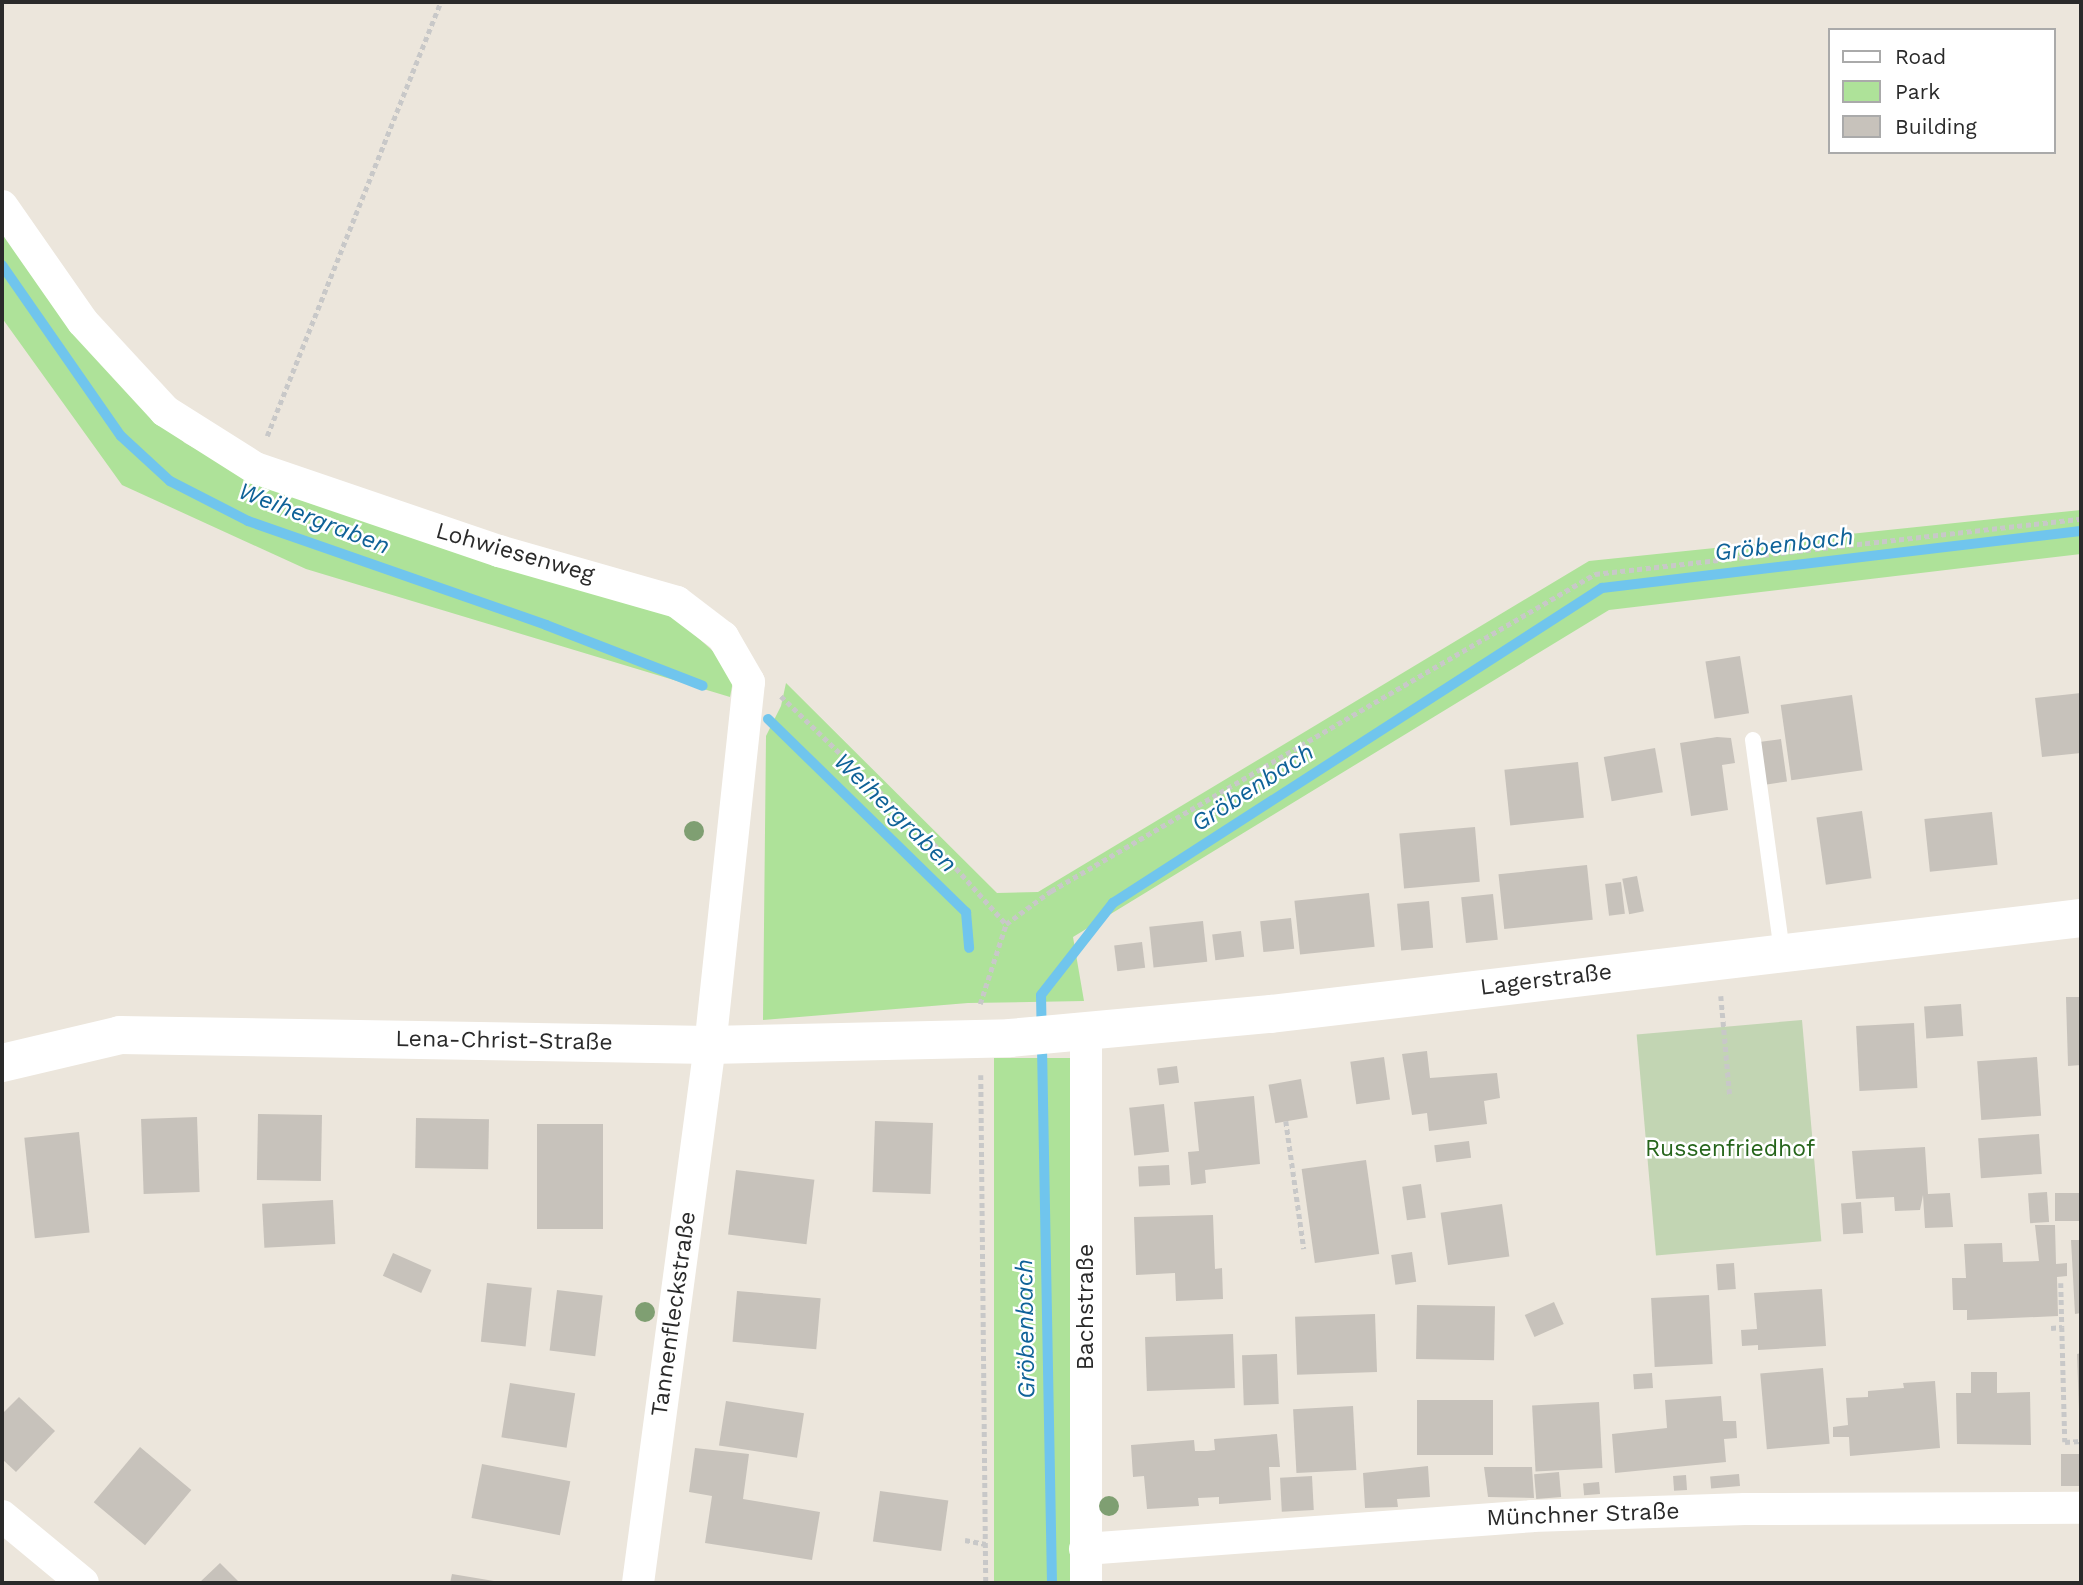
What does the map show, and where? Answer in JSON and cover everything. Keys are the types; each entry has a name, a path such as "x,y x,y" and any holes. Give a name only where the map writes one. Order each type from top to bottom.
{"street":[{"name":"Lohwiesenweg","path":"2,206 83,322 165,411 254,468 472,542 677,602 723,637 749,682"},
{"path":"710,1045 749,682"},
{"name":"Lagerstraße","path":"995,1039 1271,1014 2081,918"},
{"name":"Bachstraße","path":"1073,1031 1086,1583"},
{"name":"Lena-Christ-Straße","path":"2,1063 120,1035 710,1045 995,1039"},
{"name":"Tannenfleckstraße","path":"638,1583 710,1045"},
{"name":"Münchner Straße","path":"1085,1549 1532,1516 1745,1509 2081,1508"},
{"path":"2,1517 83,1583"}],"lane":[{"path":"1753,740 1782,953"}],"path":[{"path":"254,468 441,2"},
{"path":"986,1583 995,1039 980,993 1006,924 1063,884 1595,574 2081,519"},
{"path":"749,682 786,698 816,725 1006,924"},
{"path":"1721,998 1730,1096"},
{"path":"1286,1121 1304,1250"},
{"path":"2061,1283 2065,1442 2081,1441"},
{"path":"2051,1328 2062,1327"},
{"path":"965,1540 986,1544"}],"green space":[{"path":"2,225 112,375 185,443 240,473 664,607 735,671 730,697 306,569 122,485 2,318"},
{"path":"2081,510 2081,554 1609,610 1073,937 1084,1001 968,1003 763,1020 766,736 781,706 786,683 997,893 1038,892 1589,561"},
{"name":"Russenfriedhof","path":"1802,1020 1821,1241 1656,1256 1637,1034"},
{"path":"994,1058 1073,1058 1073,1583 994,1583"}],"building":[{"path":"1740,656 1749,713 1715,719 1705,661"},
{"path":"2081,693 2081,753 2042,757 2035,698"},
{"path":"1852,695 1863,770 1791,780 1781,705"},
{"path":"1717,737 1731,738 1735,763 1722,765 1728,810 1691,816 1680,743"},
{"path":"1781,739 1787,782 1765,785 1759,742"},
{"path":"1655,748 1663,792 1612,801 1604,757"},
{"path":"1578,762 1584,818 1510,825 1504,770"},
{"path":"1862,811 1871,878 1826,885 1816,817"},
{"path":"1992,812 1998,865 1930,872 1924,819"},
{"path":"1475,827 1480,882 1404,888 1399,834"},
{"path":"1587,865 1593,920 1504,929 1498,874"},
{"path":"1637,876 1644,911 1629,914 1622,879"},
{"path":"1621,882 1625,914 1609,916 1605,884"},
{"path":"1369,893 1375,947 1300,955 1294,901"},
{"path":"1493,894 1498,940 1466,943 1461,897"},
{"path":"1429,901 1433,948 1401,951 1397,904"},
{"path":"1291,918 1294,949 1263,952 1260,921"},
{"path":"1203,921 1207,962 1154,967 1149,927"},
{"path":"1241,931 1244,957 1215,960 1212,935"},
{"path":"1142,942 1145,968 1117,971 1114,945"},
{"path":"2066,997 2081,997 2081,1065 2068,1066"},
{"path":"1961,1004 1963,1036 1926,1039 1924,1007"},
{"path":"1914,1023 1917,1088 1859,1091 1856,1026"},
{"path":"1427,1051 1430,1078 1497,1073 1500,1098 1484,1101 1487,1124 1429,1131 1427,1113 1412,1115 1402,1054"},
{"path":"1384,1057 1390,1100 1356,1104 1350,1062"},
{"path":"2037,1057 2041,1116 1981,1120 1977,1061"},
{"path":"1177,1066 1179,1083 1159,1085 1157,1068"},
{"path":"1301,1079 1308,1117 1275,1123 1269,1085"},
{"path":"1254,1096 1260,1164 1205,1170 1206,1183 1191,1185 1188,1152 1199,1151 1194,1102"},
{"path":"1164,1104 1169,1152 1134,1155 1129,1108"},
{"path":"258,1114 322,1115 321,1181 257,1180"},
{"path":"197,1117 200,1192 144,1194 141,1119"},
{"path":"416,1118 489,1119 488,1169 415,1168"},
{"path":"875,1121 933,1123 930,1194 873,1192"},
{"path":"537,1124 603,1124 603,1229 537,1229"},
{"path":"79,1132 90,1232 35,1238 24,1138"},
{"path":"2039,1134 2042,1174 1981,1178 1978,1138"},
{"path":"1469,1141 1471,1158 1436,1162 1434,1145"},
{"path":"1925,1147 1928,1194 1950,1193 1953,1227 1925,1228 1923,1195 1920,1210 1895,1211 1894,1197 1856,1199 1852,1151"},
{"path":"1366,1160 1379,1254 1315,1263 1302,1169"},
{"path":"1169,1165 1170,1185 1139,1187 1138,1167"},
{"path":"736,1170 814,1180 806,1244 728,1235"},
{"path":"1421,1184 1426,1218 1407,1220 1402,1187"},
{"path":"2047,1192 2049,1222 2030,1223 2028,1193"},
{"path":"2055,1193 2081,1193 2081,1221 2055,1221"},
{"path":"333,1200 335,1244 264,1248 262,1204"},
{"path":"1861,1202 1863,1233 1843,1234 1841,1203"},
{"path":"1502,1204 1509,1256 1448,1265 1441,1213"},
{"path":"1213,1215 1215,1269 1222,1268 1223,1299 1176,1301 1175,1273 1136,1275 1134,1217"},
{"path":"2035,1225 2055,1225 2056,1264 2067,1263 2067,1276 2057,1277 2058,1316 1967,1320 1967,1310 1953,1310 1952,1278 1966,1278 1964,1244 2002,1243 2003,1262 2039,1261"},
{"path":"2071,1240 2081,1240 2081,1313 2075,1314"},
{"path":"1412,1252 1416,1282 1395,1285 1391,1255"},
{"path":"393,1253 431,1270 421,1293 383,1276"},
{"path":"1734,1263 1736,1289 1718,1290 1716,1264"},
{"path":"487,1283 532,1288 526,1346 481,1342"},
{"path":"1822,1289 1826,1346 1758,1350 1758,1345 1742,1346 1741,1330 1757,1329 1754,1293"},
{"path":"557,1290 603,1296 595,1356 550,1351"},
{"path":"737,1291 821,1298 816,1349 733,1342"},
{"path":"1709,1295 1713,1364 1655,1367 1651,1298"},
{"path":"1554,1302 1564,1324 1535,1337 1525,1315"},
{"path":"1417,1305 1495,1306 1494,1360 1416,1359"},
{"path":"1375,1314 1377,1372 1297,1375 1295,1317"},
{"path":"1233,1334 1235,1388 1147,1391 1145,1337"},
{"path":"2081,1353 2081,1410 2079,1410 2077,1354"},
{"path":"1277,1354 1279,1404 1244,1405 1242,1355"},
{"path":"1823,1368 1830,1444 1767,1449 1760,1373"},
{"path":"1971,1372 1997,1372 1997,1393 2030,1392 2031,1445 1957,1444 1956,1393 1971,1393"},
{"path":"1652,1373 1653,1388 1634,1389 1633,1374"},
{"path":"1935,1381 1940,1448 1850,1456 1849,1437 1833,1437 1833,1427 1848,1425 1846,1398 1868,1397 1868,1391 1904,1388 1903,1383"},
{"path":"510,1383 575,1393 567,1448 501,1437"},
{"path":"1721,1396 1723,1421 1736,1421 1737,1438 1724,1439 1726,1462 1615,1473 1612,1434 1667,1428 1665,1400"},
{"path":"19,1397 55,1431 16,1472 2,1459 2,1414"},
{"path":"1417,1400 1493,1400 1493,1455 1417,1455"},
{"path":"726,1401 804,1413 797,1458 719,1445"},
{"path":"1599,1402 1602,1468 1536,1471 1532,1406"},
{"path":"1353,1406 1356,1470 1296,1473 1293,1409"},
{"path":"1277,1434 1280,1467 1269,1467 1271,1500 1219,1504 1219,1497 1198,1498 1199,1506 1147,1509 1144,1476 1133,1477 1131,1445 1194,1440 1195,1451 1207,1451 1215,1450 1214,1439"},
{"path":"140,1447 191,1490 145,1545 94,1502"},
{"path":"695,1448 749,1454 743,1499 820,1512 812,1560 705,1543 712,1496 689,1492"},
{"path":"2061,1454 2081,1454 2081,1486 2061,1486"},
{"path":"482,1464 570,1481 560,1535 472,1518"},
{"path":"1428,1466 1430,1497 1397,1499 1398,1507 1365,1508 1363,1473"},
{"path":"1484,1467 1532,1467 1534,1498 1488,1497"},
{"path":"1559,1472 1561,1497 1536,1499 1534,1474"},
{"path":"1739,1474 1740,1486 1711,1488 1710,1477"},
{"path":"1686,1475 1687,1490 1674,1491 1673,1476"},
{"path":"1312,1476 1314,1510 1282,1512 1280,1478"},
{"path":"1599,1482 1600,1494 1584,1495 1583,1483"},
{"path":"880,1491 948,1501 941,1551 873,1542"},
{"path":"220,1563 240,1583 199,1583"},
{"path":"452,1574 500,1582 500,1583 450,1583"}],"waterway":[{"name":"Weihergraben","path":"2,265 121,436 170,481 248,521 546,625 703,686"},
{"name":"Gröbenbach","path":"1052,1583 1041,995 1113,903 1602,588 2081,531"},
{"name":"Weihergraben","path":"768,719 966,912 969,948"}]}
